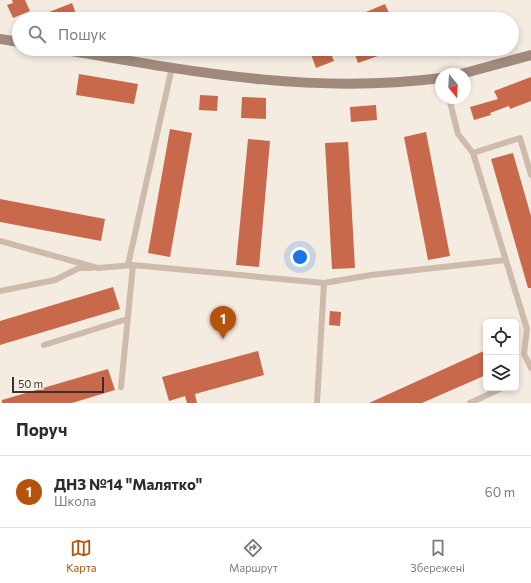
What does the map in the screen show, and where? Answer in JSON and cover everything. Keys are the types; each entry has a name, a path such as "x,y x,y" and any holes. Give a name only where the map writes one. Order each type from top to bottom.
{"main road":[{"path":"0,39 12,41"},
{"path":"471,71 531,55"},
{"path":"104,56 257,80 303,84 388,83 435,79"}],"lane":[{"path":"121,387 131,265 172,67"},
{"path":"450,104 458,134 473,153 527,328 524,354 531,368"},
{"path":"473,153 520,138 531,175"},
{"path":"0,241 98,268"},
{"path":"0,291 55,280 79,268 131,265 324,283 371,275 506,260"},
{"path":"317,403 324,283"},
{"path":"44,345 127,319"},
{"path":"470,403 496,391"}],"building":[{"path":"12,0 25,0 30,11 12,12 12,16 7,5 13,3"},
{"path":"72,3 75,12 49,12"},
{"path":"385,4 389,12 366,12"},
{"path":"312,56 332,56 334,61 316,68"},
{"path":"356,56 378,56 358,63"},
{"path":"79,74 138,84 134,104 76,95"},
{"path":"531,77 531,101 510,109 509,106 490,113 491,115 474,120 470,107 498,99 494,91"},
{"path":"200,95 218,96 217,111 199,110"},
{"path":"242,97 266,98 266,119 241,118"},
{"path":"376,105 377,120 351,122 350,107"},
{"path":"170,129 192,133 170,257 148,253"},
{"path":"426,132 450,256 428,260 404,137"},
{"path":"248,139 270,141 259,267 236,265"},
{"path":"348,142 355,268 332,269 325,143"},
{"path":"513,153 531,216 531,288 528,288 491,159"},
{"path":"0,199 105,219 101,241 0,222"},
{"path":"113,287 120,309 0,345 0,321"},
{"path":"330,311 341,312 340,326 329,325"},
{"path":"258,351 264,375 195,394 197,403 187,403 185,396 169,401 162,377"},
{"path":"483,351 483,376 422,403 369,403"},
{"path":"108,369 115,390 72,403 2,403 2,400"}],"place":[{"name":"ДНЗ №14 \"Малятко\"","path":"223,339"}]}
